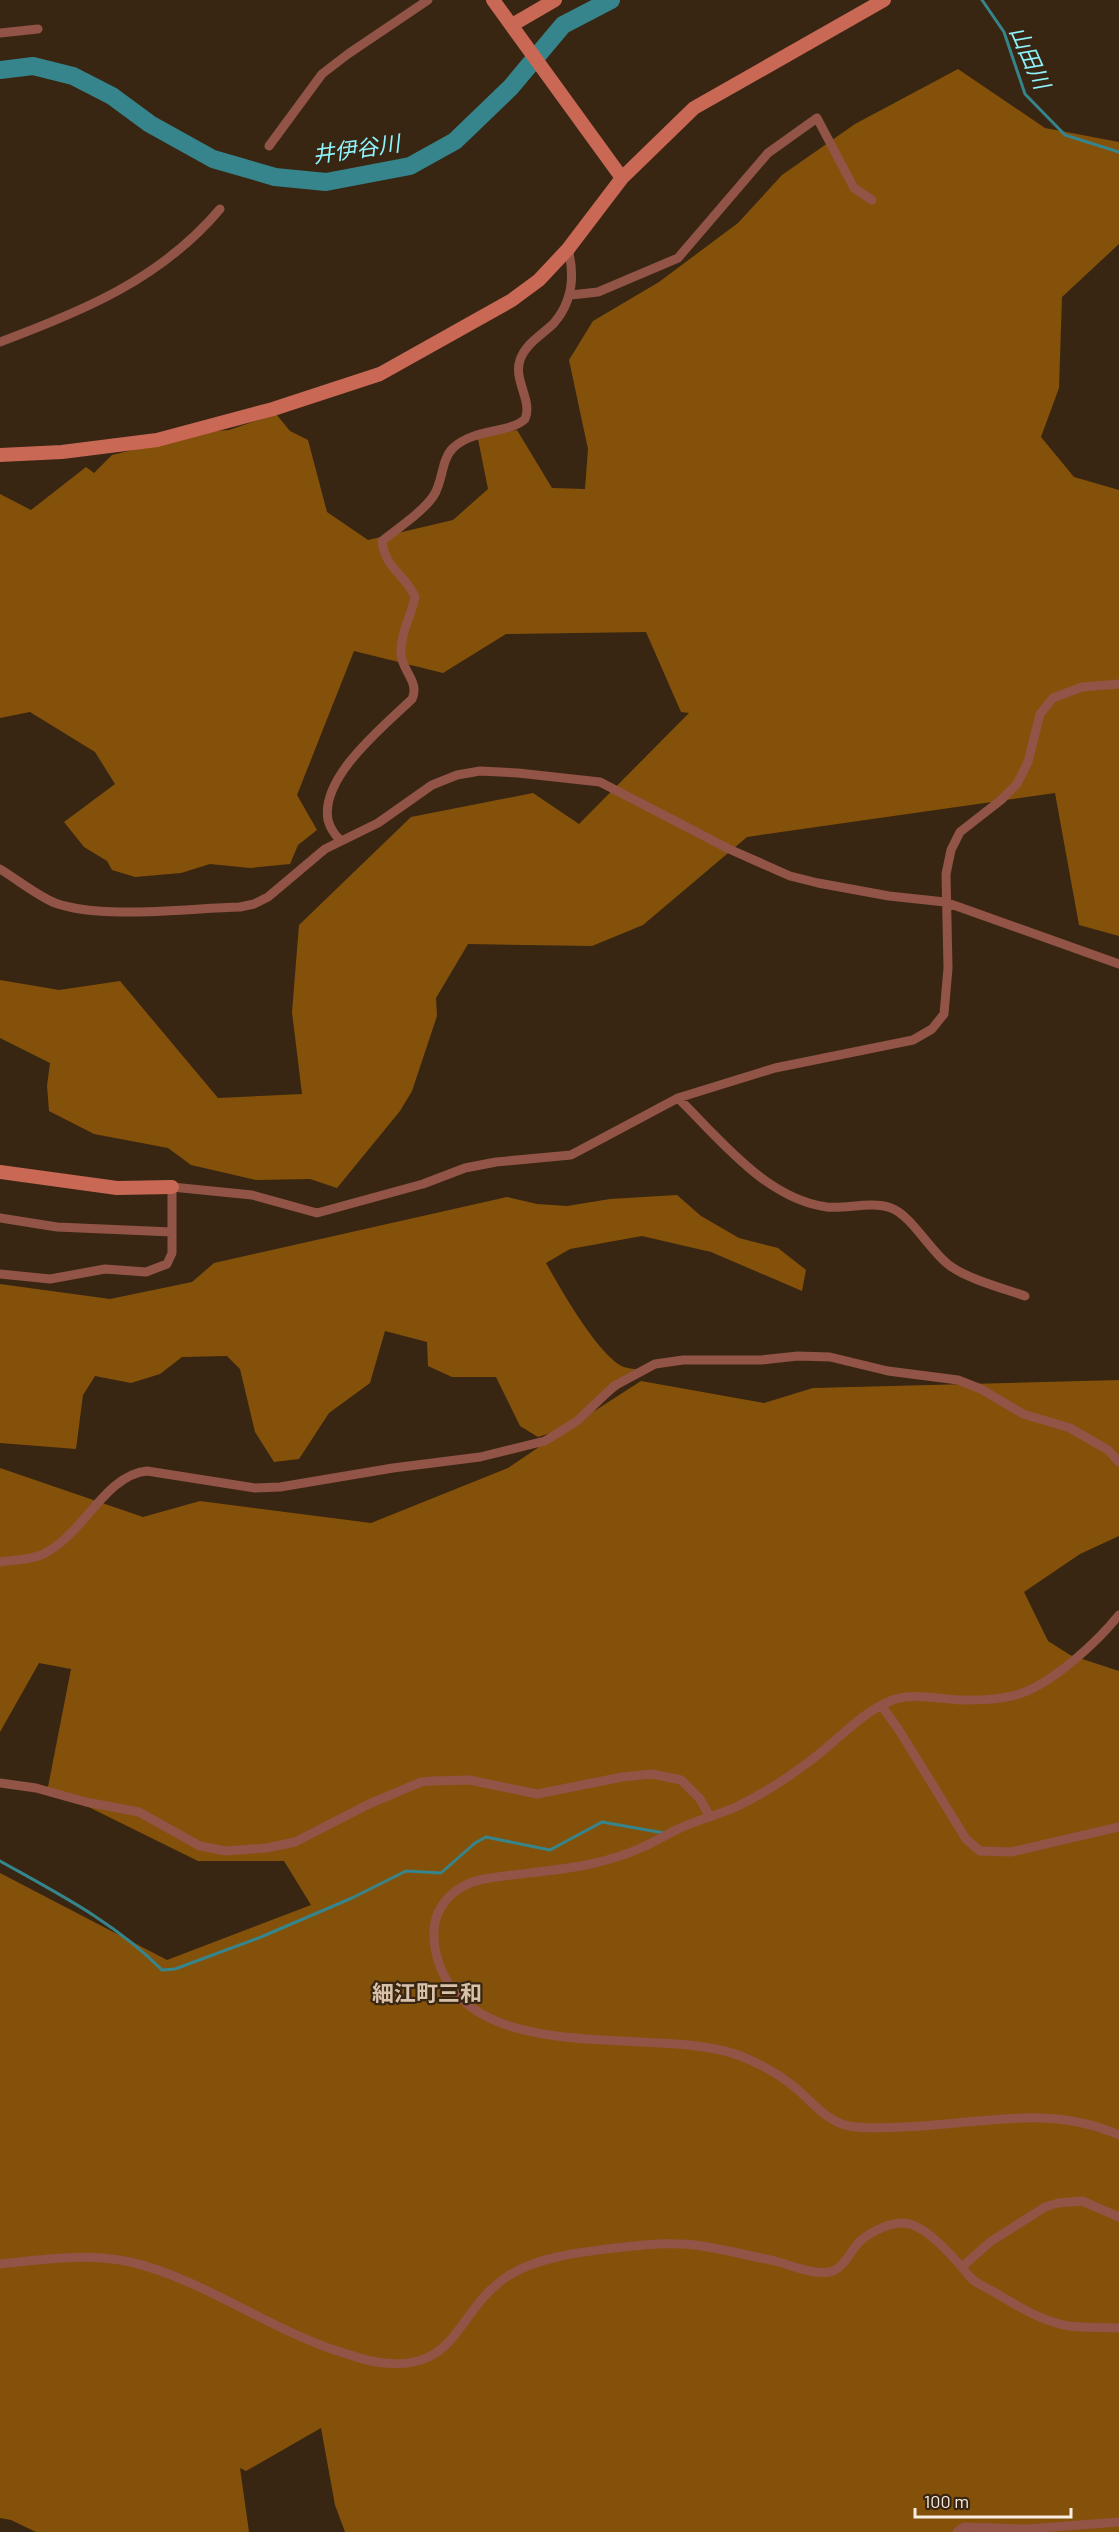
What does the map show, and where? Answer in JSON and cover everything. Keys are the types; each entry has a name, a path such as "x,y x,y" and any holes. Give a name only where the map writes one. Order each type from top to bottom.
{"street":[{"path":"269,146 322,74 428,0"},
{"path":"493,0 622,178"},
{"path":"515,29 555,0"},
{"path":"0,455 62,452 156,440 334,391 380,374 512,300 539,280 568,249 622,178 694,108 884,0"},
{"path":"0,33 38,28"},
{"path":"571,295 598,292 678,258 768,153 818,118 854,188 872,200"},
{"path":"0,342 100,302 167,261 220,210"},
{"path":"340,840 328,821 329,796 333,788 372,737 412,699 416,688 402,661 401,651 415,597 387,562 383,554 382,541 434,495 452,449 473,435 523,422 527,414 518,376 521,357 534,339 555,322 571,295 573,266 568,249"},
{"path":"0,1172 117,1188 172,1187 252,1195 317,1213 423,1185 465,1168 496,1162 571,1155 678,1098 776,1068 913,1040 932,1029 944,1014 948,968 946,874 951,850 960,832 1017,784 1028,762 1040,714 1053,698 1082,687 1119,684"},
{"path":"0,869 55,902 105,912 240,907 254,904 268,897 325,849 378,823 432,785 457,775 480,771 585,779 614,788 729,849 790,876 866,892 945,902 1119,964"},
{"path":"678,1098 766,1183 789,1196 826,1207 891,1208 910,1223 933,1252 952,1268 1025,1296"},
{"path":"0,1274 50,1279 105,1269 152,1272 170,1260 172,1187"},
{"path":"0,1218 57,1227 172,1232"},
{"path":"0,1562 41,1555 54,1547 94,1511 117,1483 136,1472 255,1488 280,1487 393,1468 480,1457 545,1440 577,1421 614,1386 655,1364 683,1360 830,1357 888,1371 958,1380 981,1389 1023,1414 1070,1428 1108,1450 1119,1462"},
{"path":"1119,1615 1071,1661 1046,1680 1022,1693 991,1699 897,1698 881,1705 804,1766 737,1806 682,1827 620,1856 586,1865 484,1879 453,1892 439,1911 433,1932 441,1967 457,1994 486,2016 517,2028 578,2038 670,2043 731,2053 765,2067 833,2120 847,2126 869,2128 931,2126 1041,2116 1076,2120 1119,2135"},
{"path":"881,1705 899,1730 966,1839 980,1851 1011,1852 1119,1827"},
{"path":"0,1783 36,1788 86,1802 139,1812 200,1846 226,1851 266,1848 295,1842 369,1804 421,1782 433,1781 469,1780 537,1794 622,1777 652,1774 681,1780 699,1799 710,1817"},
{"path":"963,2266 990,2242 1046,2206 1082,2201 1119,2217"},
{"path":"0,2264 37,2260 103,2259 131,2263 179,2279 312,2342 375,2362 394,2364 416,2361 439,2351 450,2343 476,2305 493,2286 523,2268 557,2258 612,2249 676,2243 699,2246 804,2270 828,2272 840,2267 860,2241 874,2232 904,2223 927,2233 963,2266 971,2278 1023,2310 1054,2323 1119,2328"},
{"path":"957,2532 964,2527 1028,2529 1119,2522"}],"shaded area":[{"path":"958,69 1045,128 1119,142 1119,244 1062,297 1059,388 1041,437 1074,477 1119,490 1119,936 1079,925 1055,793 747,837 643,925 592,946 468,944 436,998 437,1016 412,1091 400,1111 337,1188 310,1179 256,1180 191,1165 168,1148 94,1134 49,1111 47,1086 50,1063 0,1038 0,980 59,990 120,981 218,1098 302,1094 292,1012 299,925 411,817 533,793 579,824 689,713 681,712 646,632 506,634 443,673 354,651 297,795 317,830 298,845 290,864 250,868 210,864 181,873 135,877 112,870 107,861 84,847 64,822 115,784 95,752 30,712 0,718 0,494 31,510 86,467 94,473 112,455 149,446 183,433 229,430 276,414 290,431 308,440 327,512 368,540 453,520 488,489 478,439 517,430 552,488 585,489 588,449 569,360 593,321 659,282 738,223 782,175 855,124"},
{"path":"677,1195 701,1216 739,1238 778,1248 806,1270 802,1291 711,1252 642,1236 570,1249 546,1263 581,1321 603,1350 624,1367 643,1370 571,1426 641,1381 764,1403 813,1388 1119,1380 1119,1536 1080,1554 1024,1592 1048,1641 1070,1655 1119,1671 1119,2532 345,2532 335,2505 321,2428 246,2471 240,2468 249,2532 36,2532 11,2520 0,2518 0,1873 167,1960 311,1905 284,1861 198,1861 48,1787 71,1669 39,1663 0,1732 0,1468 143,1517 200,1501 371,1523 508,1468 567,1428 538,1437 520,1426 496,1377 452,1377 428,1366 427,1342 385,1331 370,1383 329,1413 299,1459 274,1462 255,1432 240,1369 227,1356 182,1357 160,1374 131,1383 95,1376 83,1395 76,1449 0,1443 0,1284 110,1299 192,1282 214,1263 507,1197 537,1204 567,1206 610,1199"}],"waterway":[{"name":"井伊谷川","path":"0,70 33,66 73,76 112,96 150,124 213,159 275,177 326,182 410,166 455,141 511,87 563,25 611,0"},
{"name":"山田川","path":"982,0 1004,32 1025,94 1065,135 1119,152"},
{"path":"0,1861 106,1923 162,1970 175,1969 261,1937 352,1898 406,1871 441,1873 475,1843 486,1837 550,1850 602,1822 664,1833"}],"district":[{"name":"細江町三和","path":"427,1992"}]}
